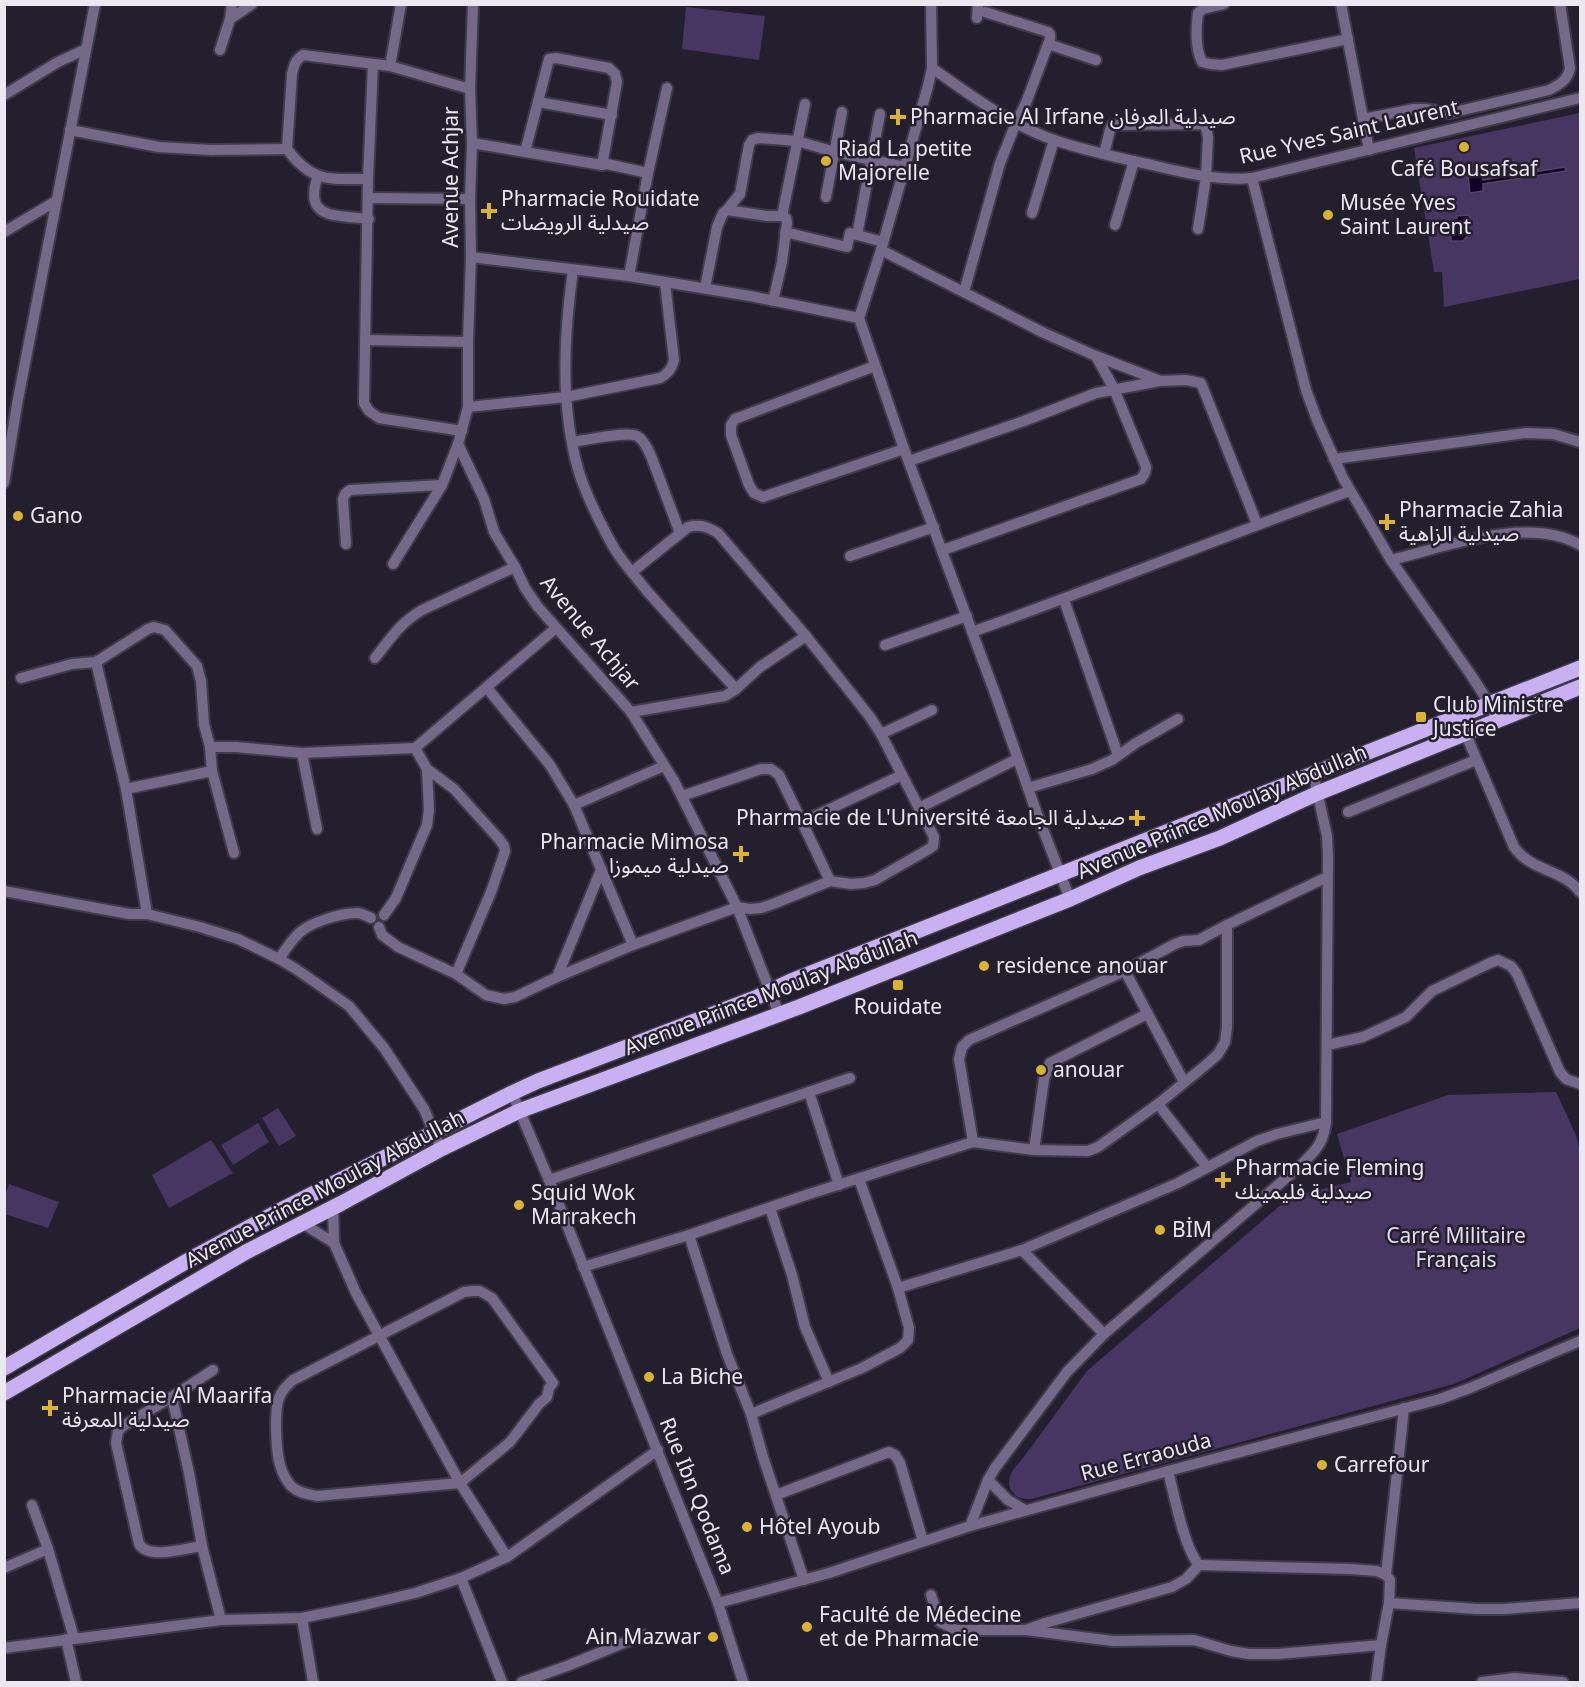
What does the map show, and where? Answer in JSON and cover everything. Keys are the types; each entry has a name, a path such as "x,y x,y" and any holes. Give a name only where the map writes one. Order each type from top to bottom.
{"main road":[{"name":"Avenue Prince Moulay Abdullah","path":"4,1368 194,1257 348,1175 538,1081 770,992 791,981 1581,668"},
{"name":"Avenue Prince Moulay Abdullah","path":"4,1394 246,1252 441,1149 519,1111 779,1014 1070,899 1139,868 1220,838 1318,793 1581,687"}],"street":[{"path":"4,483 18,399 95,4"},
{"path":"220,50 230,19 232,4"},
{"path":"230,19 252,4"},
{"path":"390,66 401,4"},
{"name":"Avenue Achjar","path":"473,4 470,89 472,143 468,407 459,444 484,499 494,532 531,598 631,712 682,796 737,907 779,1014"},
{"path":"931,4 932,68 928,86 859,318 904,449 1070,899"},
{"path":"1224,4 1203,9 1198,13 1196,34 1202,62 1222,65 1348,39"},
{"path":"1341,4 1369,150"},
{"path":"1363,119 1414,109 1450,113 1549,90 1558,85 1569,75 1570,68 1560,4"},
{"path":"964,292 1000,163 1026,103 1050,36 1048,32 980,11"},
{"path":"1048,44 1096,60"},
{"path":"4,95 58,62 86,49"},
{"path":"368,179 335,179 318,176 296,161 287,148 292,74 299,58 303,55 390,66 470,89"},
{"path":"525,152 549,59 556,58 609,68 615,74 617,82 602,165"},
{"path":"373,64 368,179 364,404 379,418 462,431"},
{"name":"Rue Yves Saint Laurent","path":"932,68 979,101 1016,123 1054,140 1206,177 1242,179 1581,98"},
{"path":"629,276 667,88"},
{"path":"538,102 612,115"},
{"path":"782,216 805,104"},
{"path":"826,197 842,112"},
{"path":"857,235 880,114"},
{"path":"1104,154 1112,126 1203,124 1208,137 1206,177 1198,229"},
{"path":"70,130 159,147 211,150 287,148"},
{"path":"705,288 717,227 721,215 740,194 749,145 752,140 758,138 797,141 835,152 905,167"},
{"path":"1032,213 1054,140"},
{"path":"472,143 607,164 648,173"},
{"path":"1115,225 1134,161"},
{"path":"318,176 314,189 317,207 327,214 369,219"},
{"path":"1252,178 1306,390 1334,459 1391,560 1489,703 1498,720"},
{"path":"368,198 470,199"},
{"path":"4,232 56,201"},
{"path":"727,210 785,217 787,221 782,262 773,301"},
{"path":"786,232 847,247 850,233 857,235 882,246 1044,333 1160,381"},
{"path":"471,257 629,276 705,288 859,318"},
{"path":"573,270 566,349 566,397 578,468 586,493 614,549 736,689"},
{"path":"468,407 566,397 660,378 667,374 674,360 665,282"},
{"path":"366,340 468,342"},
{"path":"943,550 1141,479 1146,467 1114,389 1096,356"},
{"path":"874,366 735,419 731,425 731,435 749,485 754,493 763,497 904,449"},
{"path":"909,461 1035,417 1081,398 1114,389 1160,381 1186,380 1201,383 1257,524"},
{"path":"4,402 18,399"},
{"path":"1334,459 1526,432 1553,434 1581,442"},
{"path":"573,442 627,434 637,436 651,456 680,533"},
{"path":"393,564 442,485 459,444"},
{"path":"346,544 343,499 350,490 442,485"},
{"path":"972,632 1064,600 1257,524 1350,491"},
{"path":"371,918 372,924 379,927 382,935 398,947 456,974 486,994 504,999 515,997 633,945 737,907 750,909 773,904 830,881 851,884 875,880 933,846 934,837 881,734 806,636 718,533 704,526 688,527 632,572"},
{"path":"850,556 934,527"},
{"path":"1391,560 1478,538 1528,533 1546,534 1572,540 1581,545"},
{"path":"375,658 398,628 409,618 515,567"},
{"path":"1064,600 1118,755"},
{"path":"885,645 967,616"},
{"path":"21,678 72,664 96,662 148,629 154,627 165,630 196,666 201,681 204,724 210,747 212,771 234,853"},
{"path":"210,747 302,753 416,748 556,628"},
{"path":"631,712 725,696 760,667 806,636"},
{"path":"96,662 126,789 147,914"},
{"path":"487,688 550,765 574,805 633,945"},
{"path":"881,734 932,710"},
{"path":"1458,716 1514,847 1522,857 1567,879 1581,892"},
{"path":"1028,788 1092,769 1112,760 1178,719"},
{"path":"416,748 427,769 453,789 499,839 505,851 491,892 456,974"},
{"path":"302,753 317,829"},
{"path":"919,808 1017,759"},
{"path":"1348,812 1476,760"},
{"path":"574,805 664,766"},
{"path":"379,927 385,923 384,915 396,898 427,825 429,810 427,769"},
{"path":"682,796 761,769 771,769 779,775 830,881"},
{"path":"126,789 212,771"},
{"path":"970,1526 995,1468 1067,1372 1104,1335 1299,1167 1324,1137 1327,1045 1327,836 1313,774"},
{"path":"802,822 902,775"},
{"path":"557,977 601,870"},
{"path":"973,1142 959,1059 962,1047 969,1040 1125,971 1174,944 1199,940 1327,877"},
{"path":"4,891 129,914 147,914 200,927 237,939 279,959 349,1006 384,1048 424,1109 441,1149"},
{"path":"371,918 377,912 384,915"},
{"path":"279,959 301,931 312,925 359,913 371,918"},
{"path":"583,1267 689,1235 973,1142 1034,1150 1088,1151 1098,1147 1158,1104 1218,1054 1225,1042 1227,1026 1227,926"},
{"path":"1327,1045 1363,1037 1406,1017 1432,991 1498,960 1505,962 1517,974 1560,1072 1566,1079 1581,1084"},
{"path":"1125,971 1184,1082"},
{"path":"1034,1150 1044,1079 1050,1063 1147,1014"},
{"path":"549,1180 850,1078"},
{"path":"809,1092 839,1185"},
{"name":"Rue Ibn Qodama","path":"512,1093 658,1450 718,1603 744,1683"},
{"path":"1158,1104 1207,1167"},
{"path":"898,1288 1022,1250 1178,1183 1257,1140 1326,1122"},
{"path":"751,1414 862,1368 905,1345 910,1335 898,1288 859,1179"},
{"path":"333,1207 334,1242 378,1336 460,1483 507,1557"},
{"path":"770,1208 806,1327 829,1382"},
{"path":"302,1223 334,1242"},
{"path":"689,1235 727,1354 751,1414 804,1580"},
{"path":"1022,1250 1104,1335"},
{"path":"480,1291 492,1298 553,1383 547,1397 510,1442 460,1483 317,1496 292,1488 279,1464 276,1408 279,1396 293,1380 464,1292 480,1291"},
{"name":"Rue Erraouda","path":"718,1603 804,1580 1025,1510 1440,1399 1581,1341"},
{"path":"202,1546 156,1553 141,1548 138,1544 116,1443 118,1431 123,1426 213,1370"},
{"path":"172,1397 202,1546 221,1620"},
{"path":"1386,1575 1404,1408"},
{"path":"4,1648 221,1620 302,1618 415,1593 461,1578 507,1557 658,1450"},
{"path":"776,1495 889,1452 895,1455 900,1463 923,1541"},
{"path":"1168,1471 1194,1560 1199,1565 1350,1569 1377,1571 1386,1575 1390,1580 1389,1603 1376,1683"},
{"path":"988,1480 1008,1500 1025,1510"},
{"path":"32,1505 48,1549 70,1639 76,1683"},
{"path":"4,1568 48,1549"},
{"path":"1026,1630 1172,1587 1186,1579 1199,1565"},
{"path":"461,1578 502,1683"},
{"path":"931,1595 940,1622 956,1630 1026,1630 1113,1641 1194,1640 1249,1654 1278,1654 1381,1645"},
{"path":"1389,1603 1477,1609 1581,1603"},
{"path":"302,1618 313,1683"},
{"path":"522,1683 643,1635"},
{"path":"1482,1683 1515,1678 1563,1683"}],"green space":[{"path":"686,7 765,16 759,60 682,49"},
{"path":"1580,113 1580,279 1444,307 1442,272 1434,272 1414,148"},
{"name":"Carré Militaire Français","path":"1556,1092 1576,1135 1580,1151 1580,1328 1454,1384 1031,1499 1019,1498 1012,1491 1009,1482 1013,1470 1087,1371 1290,1197 1351,1182 1337,1134 1448,1095"},
{"path":"278,1108 296,1136 279,1146 262,1118"},
{"path":"258,1123 269,1142 233,1165 221,1145"},
{"path":"211,1140 233,1173 169,1208 152,1175"},
{"path":"9,1184 59,1202 48,1228 5,1214 5,1196"}],"shaded area":[{"path":"1565,167 1566,171 1483,184 1483,191 1470,193 1468,176 1481,174 1483,180"},
{"path":"1469,215 1470,235 1463,241 1451,241 1451,226 1454,218"}],"place":[{"name":"Pharmacie Al Irfane صيدلية العرفان","path":"898,117"},
{"name":"Café Bousafsaf","path":"1464,147"},
{"name":"Riad La petite Majorelle","path":"826,161"},
{"name":"Pharmacie Rouidate صيدلية الرويضات","path":"489,211"},
{"name":"Musée Yves Saint Laurent","path":"1328,215"},
{"name":"Gano","path":"18,516"},
{"name":"Pharmacie Zahia صيدلية الزاهية","path":"1387,522"},
{"name":"Club Ministre Justice","path":"1421,717"},
{"name":"Pharmacie de L'Université صيدلية الجامعة","path":"1137,818"},
{"name":"Pharmacie Mimosa صيدلية ميموزا","path":"741,854"},
{"name":"residence anouar","path":"984,966"},
{"name":"Rouidate","path":"898,985"},
{"name":"anouar","path":"1041,1070"},
{"name":"Pharmacie Fleming صيدلية فليمينك","path":"1223,1180"},
{"name":"Squid Wok Marrakech","path":"519,1205"},
{"name":"BİM","path":"1160,1230"},
{"name":"La Biche","path":"649,1377"},
{"name":"Pharmacie Al Maarifa صيدلية المعرفة","path":"50,1408"},
{"name":"Carrefour","path":"1322,1465"},
{"name":"Hôtel Ayoub","path":"747,1527"},
{"name":"Faculté de Médecine et de Pharmacie","path":"807,1627"},
{"name":"Ain Mazwar","path":"713,1637"}]}
